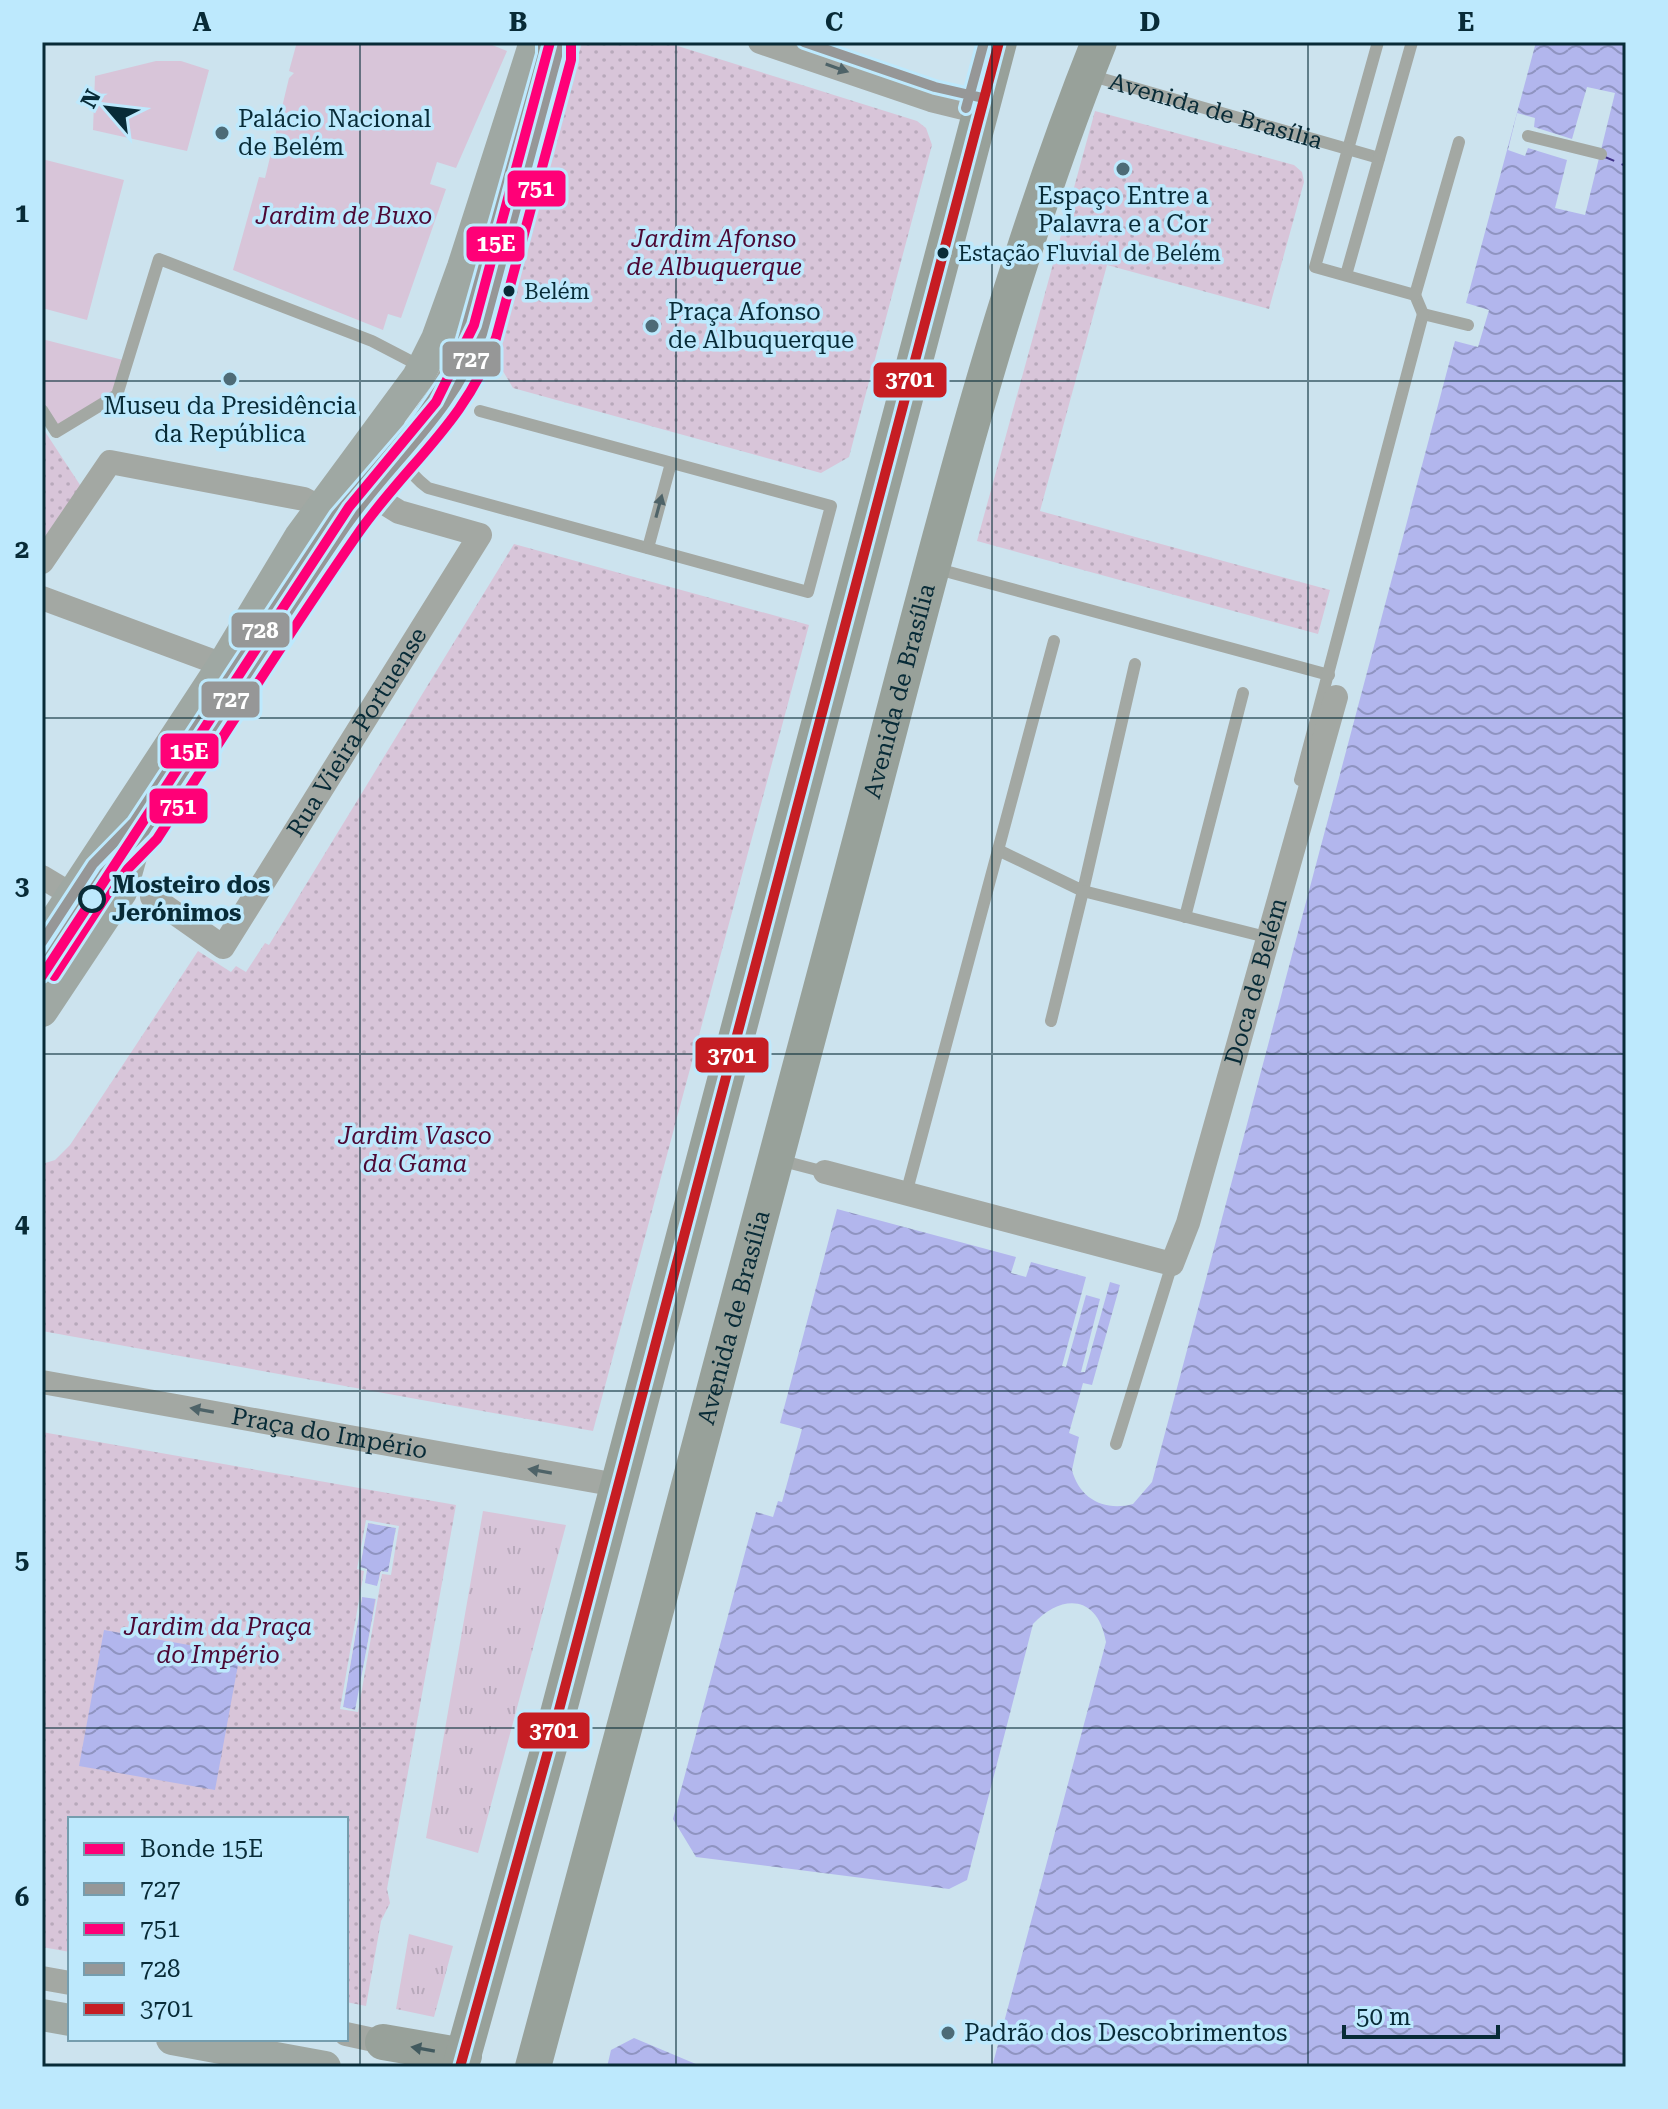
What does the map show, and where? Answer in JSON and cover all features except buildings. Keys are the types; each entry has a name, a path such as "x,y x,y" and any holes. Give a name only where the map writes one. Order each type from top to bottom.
{"main road":[{"path":"42,1011 121,892 132,853 145,831 348,523 420,372 472,241 538,42"},
{"path":"42,941 223,665 321,508 366,485 448,405 476,352 557,56 557,42"},
{"path":"383,2042 462,2061 998,42"},
{"name":"Avenida de Brasília","path":"533,2067 933,568 1025,244 1092,58"},
{"path":"42,2015 68,2020"},
{"path":"183,2041 325,2067"}],"street":[{"path":"762,42 931,100 980,112"},
{"path":"42,562 110,462 304,499 321,508"},
{"name":"Rua Vieira Portuense","path":"152,897 223,947 480,535 399,512 366,485"},
{"path":"42,598 223,665"},
{"name":"Doca de Belém","path":"1172,1264 1188,1223 1332,686"},
{"path":"42,877 72,895"},
{"path":"825,1172 1172,1264"},
{"name":"Praça do Império","path":"42,1382 617,1485"},
{"path":"42,1978 68,1983"},
{"path":"348,2034 383,2042"}],"lane":[{"path":"399,451 441,381 464,331 538,42"},
{"path":"1378,42 1315,267 1415,295"},
{"path":"1346,275 1412,42"},
{"name":"Avenida de Brasília","path":"1092,58 1379,158"},
{"path":"1528,136 1601,154"},
{"path":"1332,686 1423,314 1415,295 1459,142"},
{"path":"42,410 56,432 117,395 159,259 372,341 420,372 398,420 399,451 418,481 445,495 808,592 831,506 480,411"},
{"path":"1423,314 1468,325"},
{"path":"648,548 671,463"},
{"path":"42,968 366,485"},
{"name":"Avenida de Brasília","path":"933,568 1332,686"},
{"path":"906,1194 1054,641"},
{"path":"1051,1021 1135,664"},
{"name":"Doca de Belém","path":"1222,1065 1332,686"},
{"path":"1185,917 1243,693"},
{"path":"104,873 145,831"},
{"path":"998,850 1083,891 1258,935"},
{"path":"776,1160 825,1172"},
{"name":"Doca de Belém","path":"1116,1444 1172,1264"}],"green space":[{"name":"Jardim de Buxo","path":"297,42 485,42 507,51 456,168 437,162 430,184 446,189 401,318 388,314 383,330 233,270 259,177 265,178 289,78 294,73 289,71"},
{"name":"Jardim Afonso de Albuquerque","path":"582,42 665,42 917,121 926,128 932,145 849,457 821,473 513,388 497,361"},
{"path":"156,61 181,61 209,70 187,151 93,130 95,76"},
{"path":"1095,111 1294,165 1302,172 1304,182 1269,309 1107,265 1040,511 1330,590 1318,634 977,541"},
{"path":"42,159 124,180 87,320 42,308"},
{"path":"42,339 123,360 115,391 57,426 42,401"},
{"path":"42,427 84,491 42,554"},
{"name":"Jardim Vasco da Gama","path":"514,544 809,625 593,1431 42,1331 42,1164 55,1160 70,1145 198,951 231,972 236,966 246,972 265,943 269,945"},
{"name":"Jardim da Praça do Império","path":"42,1432 456,1505 387,1889 390,1903 381,1921 366,2006 348,2002 348,1817 68,1817 68,1952 42,1947"},
{"path":"483,1511 566,1525 478,1853 426,1838"},
{"path":"409,1934 453,1946 434,2017 396,2009"}],"water":[{"path":"1536,42 1626,42 1626,2067 992,2067 1106,1642 1102,1626 1087,1607 1067,1604 1056,1607 1033,1624 967,1880 949,1889 696,1857 673,1819 756,1512 773,1517 778,1501 782,1502 802,1429 780,1423 837,1209 1016,1257 1011,1273 1026,1277 1031,1262 1086,1277 1062,1366 1066,1367 1086,1295 1100,1299 1081,1372 1085,1372 1110,1282 1120,1285 1092,1385 1083,1383 1069,1433 1079,1437 1072,1470 1075,1480 1087,1495 1112,1506 1133,1504 1152,1482 1455,341 1478,347 1489,310 1466,303"},
{"path":"368,1523 396,1528 388,1573 380,1572 356,1710 343,1707 367,1570 360,1568"},
{"path":"104,1630 240,1654 215,1790 79,1766"},
{"path":"634,2038 703,2067 607,2067 611,2050"}],"pier":[{"path":"1587,87 1615,93 1585,215 1555,208 1567,160 1528,148 1525,156 1508,150 1517,113 1535,118 1534,127 1572,139"},
{"path":"366,1520 399,1526 391,1575 382,1574 358,1712 340,1709 364,1571 357,1569","holes":["368,1523 396,1528 388,1572 381,1571 377,1586 365,1583 367,1569 360,1567","362,1597 376,1599 355,1710 343,1707"]}],"ferry route":[{"path":"1605,157 1626,166"}],"tram line":[{"name":"15E","path":"42,976 349,507 436,402 474,325 550,42"}],"transit line":[{"name":"728","path":"42,942 93,864 134,822 336,515 417,421 456,364 543,54 543,42"},
{"name":"727","path":"42,968 104,873 145,831 346,526 439,412 470,362 482,334 557,56 557,42"},
{"name":"751","path":"54,976 115,882 157,839 357,535 469,395 496,338 571,60 571,42"},
{"name":"728","path":"804,42 935,87 983,98"},
{"name":"728","path":"966,108 984,42"},
{"name":"3701","path":"460,2067 550,1744 999,42"}],"place":[{"name":"Palácio Nacional de Belém","path":"222,133"},
{"name":"Espaço Entre a Palavra e a Cor","path":"1123,169"},
{"name":"Estação Fluvial de Belém","path":"943,253"},
{"name":"Belém","path":"509,291"},
{"name":"Praça Afonso de Albuquerque","path":"652,326"},
{"name":"Museu da Presidência da República","path":"230,379"},
{"name":"Mosteiro dos Jerónimos","path":"92,899"},
{"name":"Padrão dos Descobrimentos","path":"948,2033"}]}
